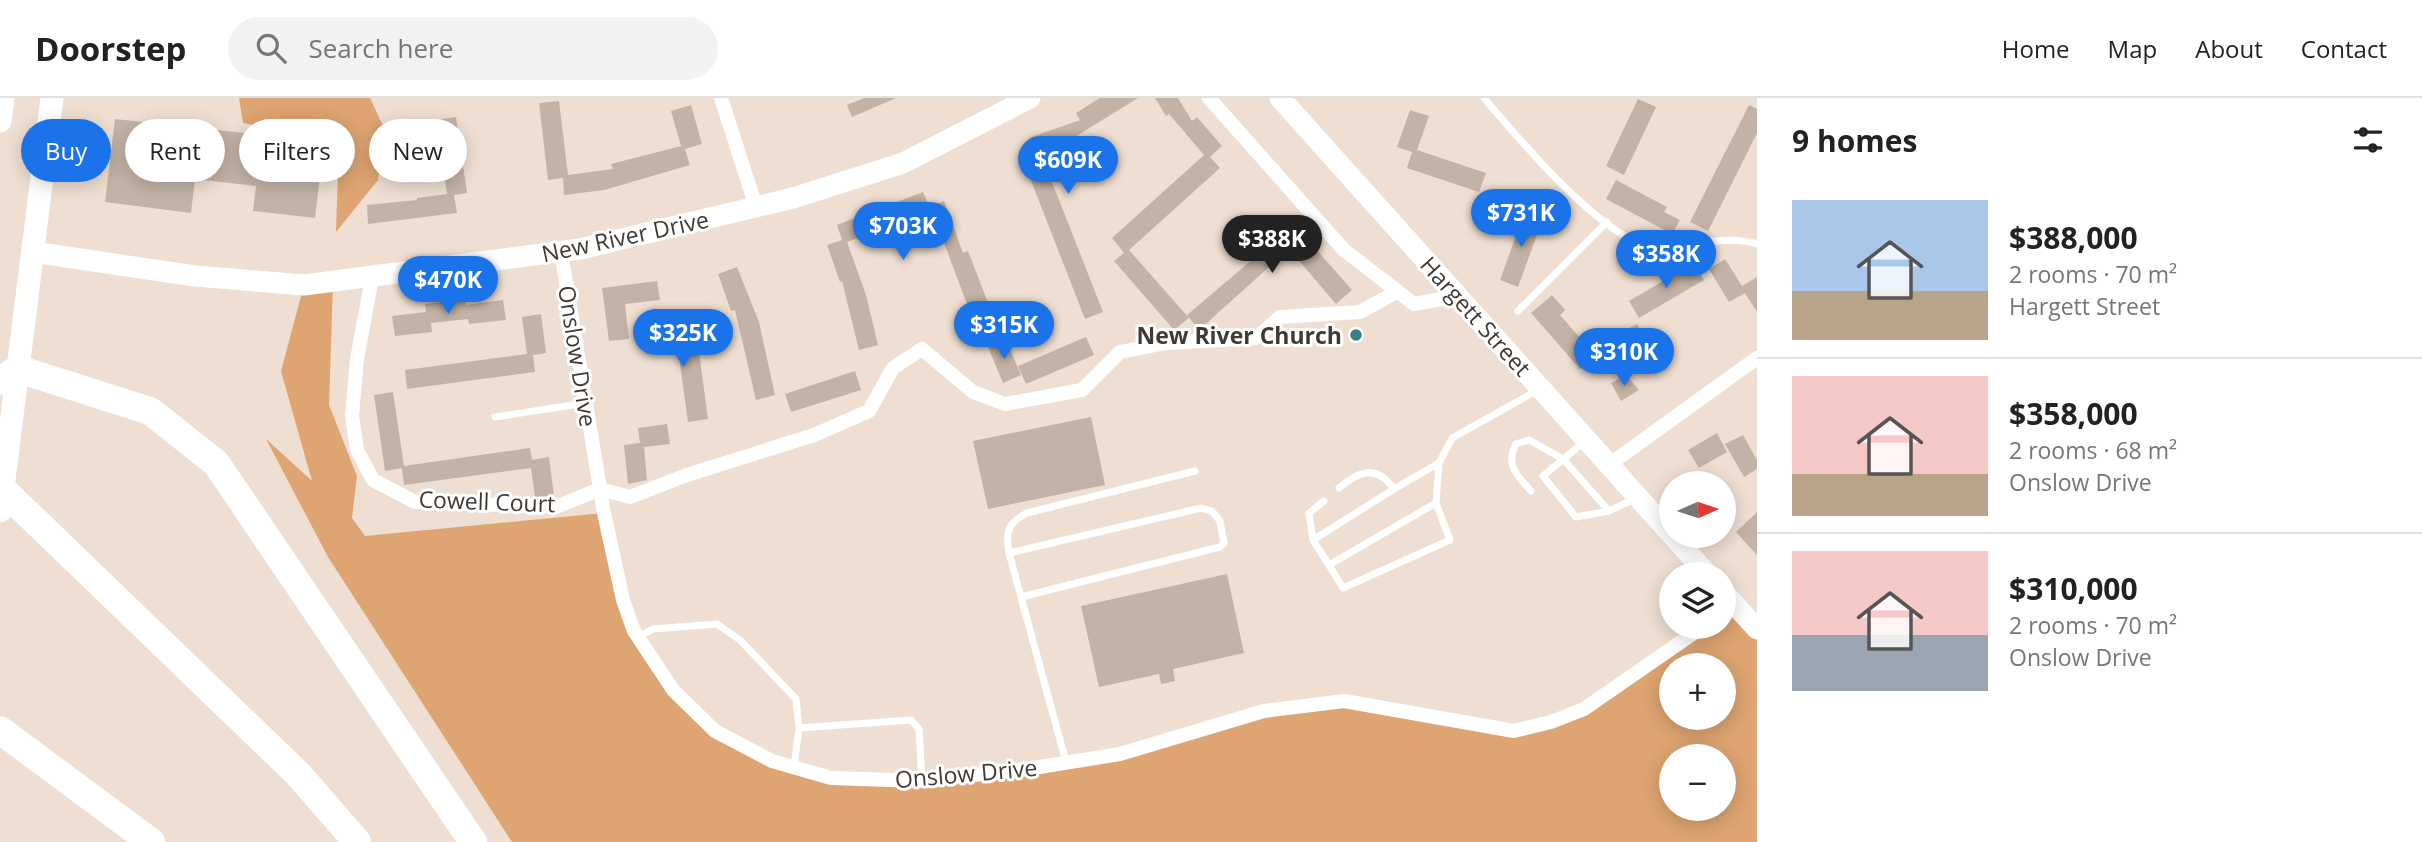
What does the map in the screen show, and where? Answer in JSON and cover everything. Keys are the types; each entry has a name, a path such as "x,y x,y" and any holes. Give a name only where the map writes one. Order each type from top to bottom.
{"highway":[{"path":"9,375 150,411 216,463 473,842"},
{"path":"0,487 299,775 357,842"},
{"path":"7,735 151,842"}],"main road":[{"path":"0,121 3,98"},
{"path":"0,511 9,375 33,252 52,98"}],"street":[{"path":"721,98 756,207"},
{"name":"New River Drive","path":"33,252 195,276 304,285 561,252 756,207 903,163 1030,98"},
{"path":"1209,98 1344,250 1414,304 1458,296"},
{"name":"Hargett Street","path":"1280,98 1659,520"},
{"name":"Onslow Drive","path":"561,252 600,489 623,600 638,637 673,690 715,731 772,761 831,778 922,780 1120,754 1264,711 1345,701 1514,731 1551,722 1584,709 1685,639"},
{"name":"Cowell Court","path":"372,278 357,359 352,416 357,450 373,480 415,502 448,505 506,503 556,507 600,489"},
{"path":"600,489 630,497 869,411 893,368 922,349 973,392 1005,404 1082,390 1120,352 1166,342 1256,338 1280,317 1360,312 1398,291"},
{"path":"1610,464 1757,358"},
{"name":"Hargett Street","path":"1684,548 1696,562"},
{"path":"1736,612 1757,629"}],"lane":[{"path":"1485,98 1563,184 1607,222 1646,245 1674,246 1710,240 1757,244"},
{"path":"1518,311 1607,222"},
{"path":"1324,501 1309,513 1312,540 1343,588 1450,540 1436,503 1439,463 1452,438 1541,388"},
{"path":"495,417 586,403"},
{"path":"1531,491 1511,468 1511,455 1516,444 1530,440 1563,459 1609,511"},
{"path":"1588,440 1544,476 1576,517 1609,511 1638,496"},
{"path":"1312,540 1439,463"},
{"path":"1066,763 1009,552 1008,529 1013,521 1027,513 1195,471"},
{"path":"1339,488 1353,476 1375,472 1385,476 1394,489"},
{"path":"1329,565 1436,503"},
{"path":"1009,552 1201,508 1212,511 1223,533 1224,543 1220,547 1021,597"},
{"path":"638,637 653,629 716,624 740,640 796,699 799,728 794,767"},
{"path":"799,728 911,720 919,729 922,780"}],"shaded area":[{"path":"239,98 370,98 380,119 369,119 369,182 376,182 336,232 338,182 355,182 355,119 242,119"},
{"path":"333,282 329,405 357,476 352,518 365,536 604,513 634,631 715,731 831,778 918,781 1120,754 1264,711 1344,701 1514,731 1551,722 1659,655 1659,730 1736,730 1736,653 1662,653 1685,639 1736,639 1736,607 1757,629 1757,842 512,842 328,557 266,439 312,481 281,371 304,285"}],"building":[{"path":"864,98 896,98 852,117 847,105"},
{"path":"1100,98 1138,98 1070,140 1071,143 1041,154 1103,312 1085,319 1023,160 1035,156 1029,138 1080,120 1076,113"},
{"path":"1155,98 1178,98 1192,121 1197,117 1222,146 1210,157 1220,168 1129,250 1189,318 1174,330 1114,261 1124,253 1112,238 1204,155 1169,114 1166,116"},
{"path":"1638,99 1656,107 1624,175 1606,166"},
{"path":"559,101 568,175 613,169 611,164 681,146 671,111 691,105 702,144 685,149 690,165 604,190 564,195 563,178 548,180 539,103"},
{"path":"1749,105 1757,109 1757,133 1708,231 1690,222"},
{"path":"1410,110 1429,116 1417,150 1486,173 1479,192 1407,168 1412,152 1397,147"},
{"path":"115,119 125,120 125,182 195,182 191,213 105,202 107,182 111,182"},
{"path":"225,131 239,132 239,182 319,182 315,218 253,211 256,186 221,182 225,182"},
{"path":"1616,180 1667,207 1664,212 1680,220 1672,234 1606,199"},
{"path":"445,182 465,182 467,193 454,195 457,213 368,224 367,205 447,194"},
{"path":"923,192 929,207 944,201 963,253 968,251 995,321 976,328 944,243 940,244 927,211 847,242 866,295 878,345 859,350 842,281 840,282 827,245 842,240 837,225"},
{"path":"1525,211 1543,218 1518,287 1500,280"},
{"path":"1280,230 1291,243 1302,233 1352,290 1336,304 1289,249 1199,330 1187,315 1253,259 1251,256"},
{"path":"1725,259 1742,286 1757,277 1757,312 1745,293 1729,302 1709,269"},
{"path":"1694,263 1704,280 1639,318 1629,301"},
{"path":"737,267 759,322 775,395 756,400 735,310 731,311 718,274"},
{"path":"657,281 660,300 625,304 629,339 609,341 602,288"},
{"path":"1552,295 1565,310 1560,315 1581,339 1589,331 1603,348 1580,369 1531,313"},
{"path":"465,299 466,305 503,300 506,320 469,324 468,319 431,323 432,332 395,336 392,316 426,312 425,304"},
{"path":"541,314 546,353 533,355 535,372 407,389 405,370 527,354 522,317"},
{"path":"1637,324 1655,358 1638,368 1619,334"},
{"path":"680,329 683,347 698,345 708,419 688,422 678,350 646,354 643,334"},
{"path":"1086,337 1094,355 1026,384 1018,366"},
{"path":"1006,340 1021,375 1003,383 988,347"},
{"path":"855,371 861,390 791,412 785,394"},
{"path":"1626,375 1639,390 1621,401 1611,383"},
{"path":"393,392 404,466 530,448 532,460 549,457 554,496 535,497 531,468 404,485 402,468 385,471 374,395"},
{"path":"1091,417 1105,485 988,509 973,441"},
{"path":"667,424 670,444 644,447 647,480 628,484 624,445 640,443 638,428"},
{"path":"1717,433 1727,452 1699,468 1688,450"},
{"path":"1743,435 1757,460 1757,469 1744,477 1725,444"},
{"path":"1757,512 1757,555 1736,532"},
{"path":"1227,574 1244,653 1173,669 1175,681 1161,684 1159,674 1099,687 1081,606"}],"place":[{"name":"New River Church","path":"1356,335"}]}
